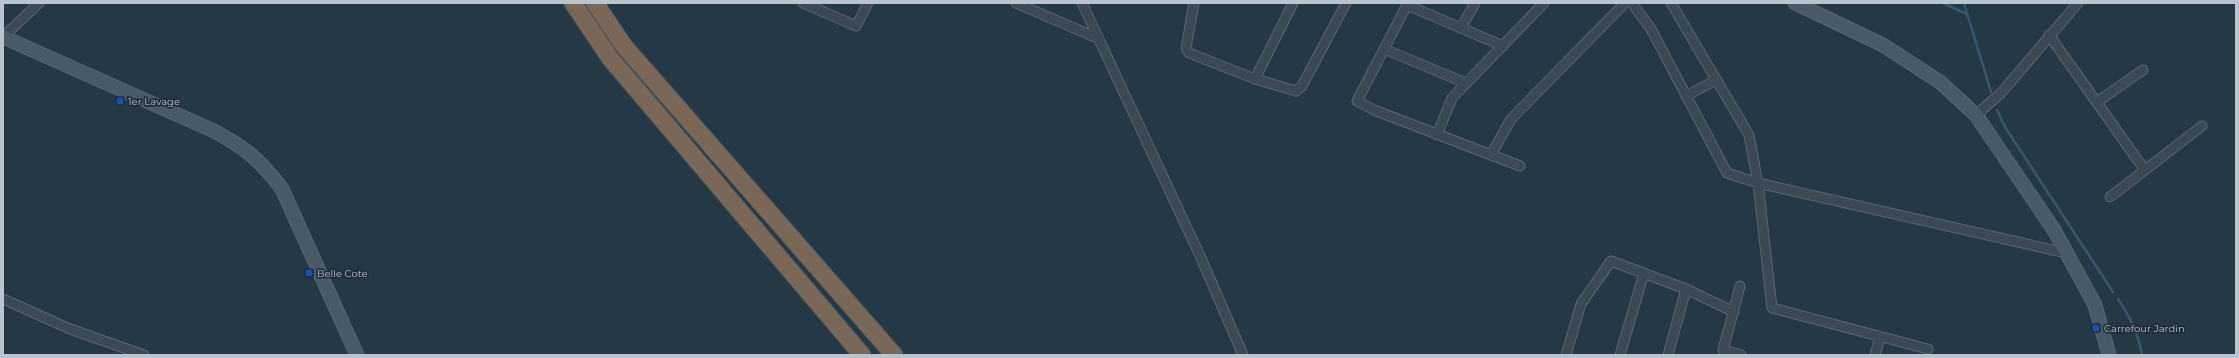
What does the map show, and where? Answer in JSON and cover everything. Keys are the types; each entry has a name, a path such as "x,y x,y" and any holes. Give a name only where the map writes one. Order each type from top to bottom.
{"highway":[{"path":"572,3 610,58 862,355"},
{"path":"595,3 624,46 894,355"}],"street":[{"path":"39,3 3,37 214,131 244,147 265,167 282,189 356,355"},
{"path":"803,3 856,26 868,3"},
{"path":"1016,3 1097,38"},
{"path":"1082,3 1097,38 1201,258 1243,355"},
{"path":"1194,3 1186,48 1189,53 1255,79 1296,91 1302,86 1346,3"},
{"path":"1255,79 1293,3"},
{"path":"1461,28 1475,3"},
{"path":"1437,135 1452,98 1544,3"},
{"path":"1491,155 1511,119 1625,3"},
{"path":"1632,3 1651,29 1727,173 1758,183 2066,253"},
{"path":"1671,3 1749,135 1758,183 1772,308 1928,349"},
{"path":"1795,3 1883,46 1940,82 1976,115 2054,230 2095,306 2109,355"},
{"path":"1976,115 2001,93 2049,35 2078,3"},
{"path":"1503,46 1407,4 1357,101 1374,110 1520,166"},
{"path":"2049,35 2144,169"},
{"path":"1384,49 1466,83"},
{"path":"2097,102 2143,70"},
{"path":"1686,96 1716,80"},
{"path":"2110,198 2144,169 2202,126"},
{"path":"1566,355 1581,304 1611,261 1686,289 1734,312"},
{"path":"1620,355 1644,273"},
{"path":"1740,286 1723,350 1741,355"},
{"path":"1668,355 1686,289"},
{"path":"3,299 70,329 144,355"},
{"path":"1874,355 1880,337"}],"waterway":[{"path":"1943,3 1967,14"},
{"path":"1964,3 1991,92"},
{"path":"1997,110 2005,127 2113,292"},
{"path":"2118,299 2133,326 2142,355"}],"place":[{"name":"1er Lavage","path":"120,101"},
{"name":"Belle Cote","path":"309,273"},
{"name":"Carrefour Jardin","path":"2096,328"}]}
